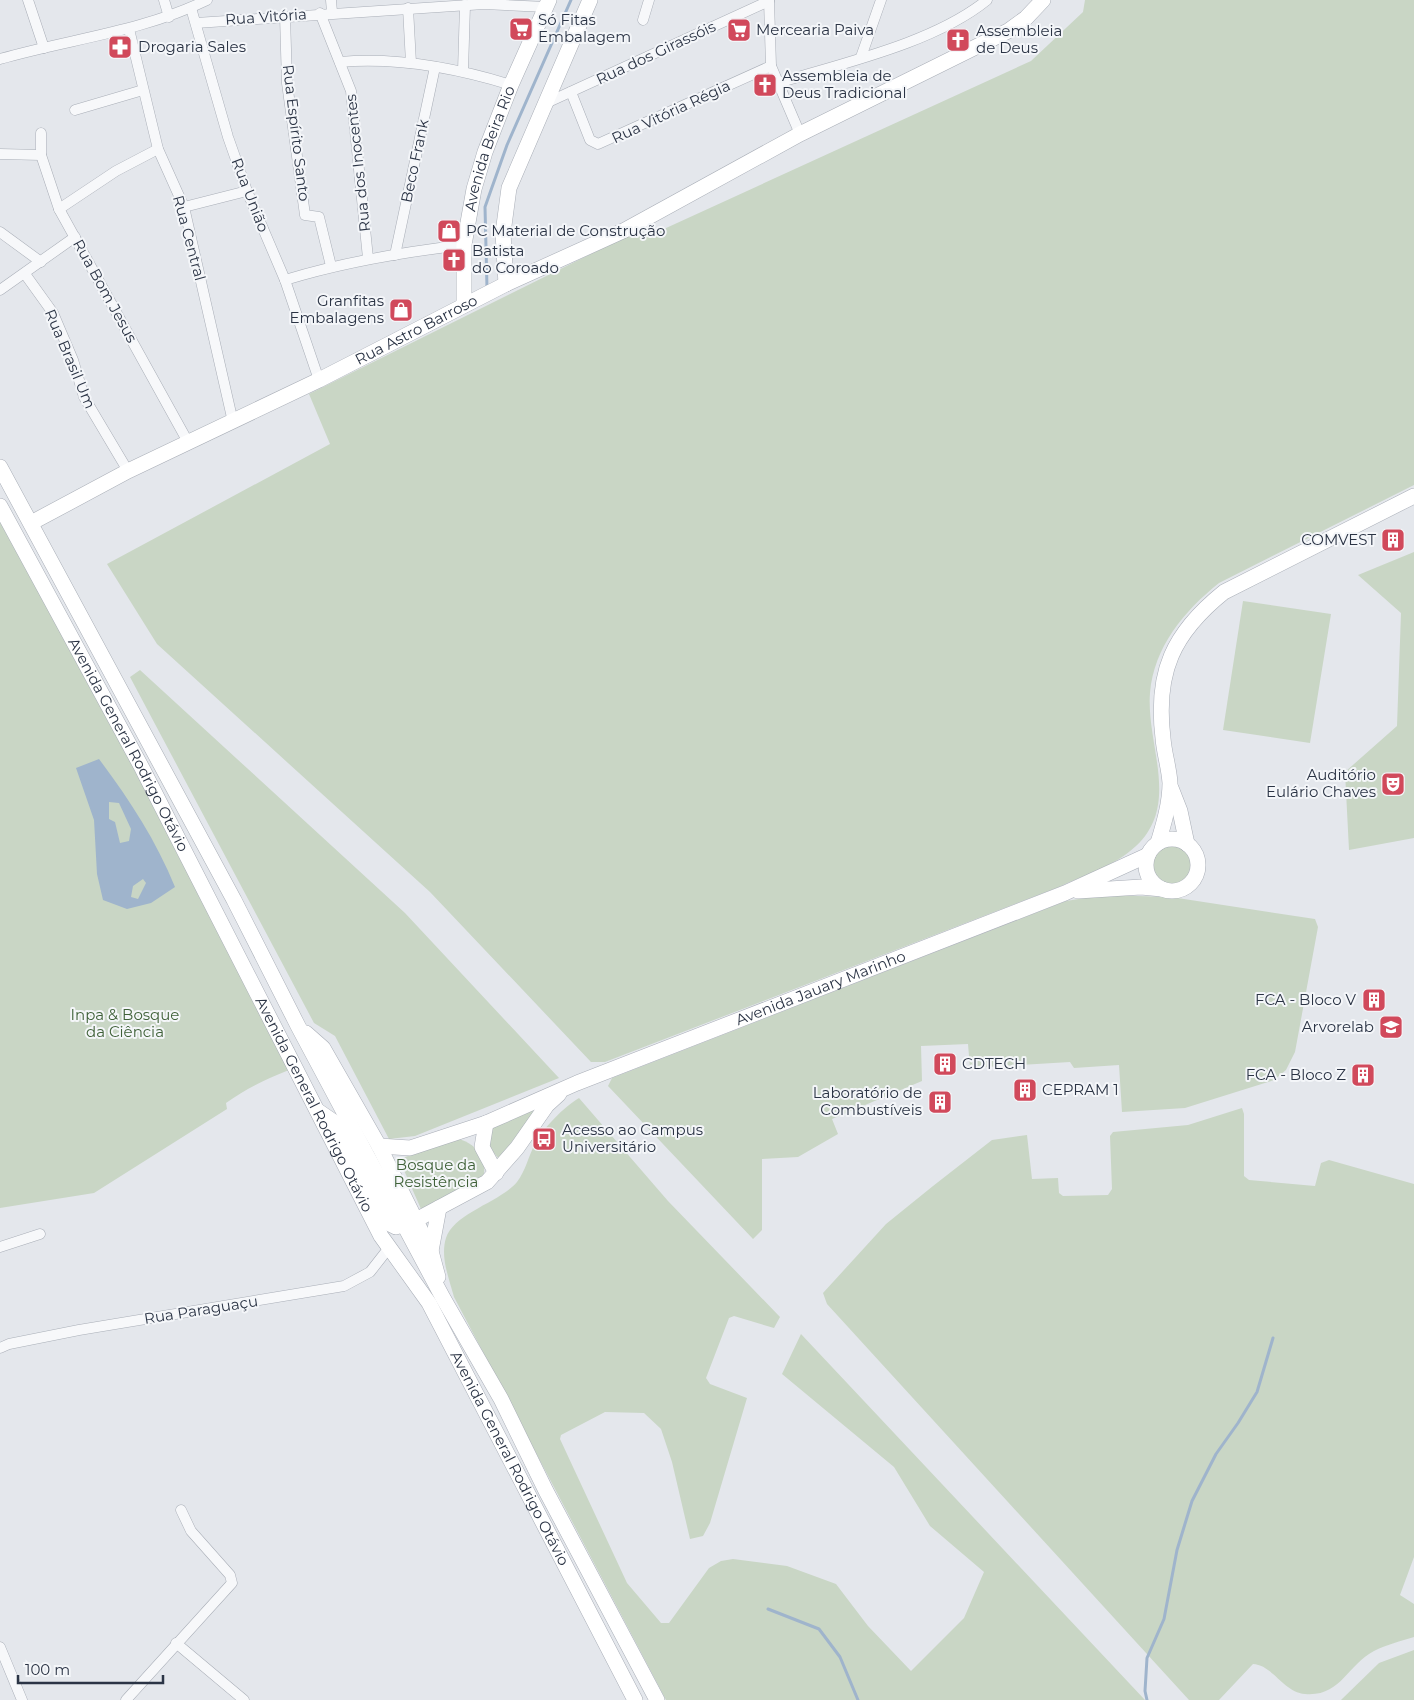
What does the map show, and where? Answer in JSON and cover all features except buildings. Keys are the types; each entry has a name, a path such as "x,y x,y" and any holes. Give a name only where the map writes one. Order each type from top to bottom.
{"street":[{"path":"28,0 44,48"},
{"path":"164,0 169,17"},
{"path":"0,58 129,29 169,17 207,0"},
{"path":"330,0 332,12"},
{"name":"Avenida Beira Rio","path":"506,284 503,233 509,188 543,105 590,0"},
{"path":"643,20 649,0"},
{"path":"861,57 880,0"},
{"path":"778,83 928,35 970,13 987,0"},
{"name":"Rua Astro Barroso","path":"31,523 128,471 318,380 506,284 625,230 800,134 1008,31 1026,18 1043,0"},
{"path":"769,1 771,66 800,134"},
{"name":"Rua dos Girassóis","path":"543,105 769,1"},
{"name":"Rua Vitória","path":"196,23 332,12 465,5 548,4"},
{"name":"Avenida Beira Rio","path":"464,305 464,245 474,188 482,161 511,85 548,4"},
{"path":"463,71 465,5"},
{"name":"Rua União","path":"191,8 228,137 247,190 285,280 318,380"},
{"path":"408,8 411,63"},
{"name":"Rua dos Inocentes","path":"320,13 340,62 352,100 368,258"},
{"name":"Rua Espírito Santo","path":"285,16 288,92 306,215 319,217 331,266"},
{"name":"Rua Central","path":"129,29 158,149 184,207 232,422"},
{"path":"340,62 374,59 411,63 463,71 511,85"},
{"name":"Rua Vitória Régia","path":"571,92 590,140 598,144 771,66"},
{"name":"Beco Frank","path":"395,255 436,67"},
{"path":"75,110 143,90"},
{"name":"Rua Bom Jesus","path":"41,133 41,155 59,208 188,442"},
{"path":"59,208 116,171 158,149"},
{"path":"0,154 41,155"},
{"path":"184,207 247,190"},
{"path":"0,232 41,262"},
{"path":"0,290 25,274 75,236"},
{"path":"285,280 331,266 368,258 464,245"},
{"name":"Rua Brasil Um","path":"25,274 53,313 73,360 84,397 128,471"},
{"name":"Avenida General Rodrigo Otávio","path":"0,467 234,900 298,1026 410,1222 431,1251 443,1298"},
{"path":"1170,784 1180,811 1188,844 1196,854 1198,867 1196,875 1186,888 1170,891 1162,889 1149,878 1146,863 1148,855 1158,843 1164,822 1170,784 1163,740 1160,696 1170,658 1183,633 1201,610 1224,592 1414,496"},
{"name":"Avenida General Rodrigo Otávio","path":"0,506 142,768 388,1249 429,1303 635,1700"},
{"path":"1158,843 1173,839 1188,844"},
{"name":"Avenida Jauary Marinho","path":"379,1146 410,1148 486,1123 577,1083 1065,893 1148,855"},
{"name":"Avenida Jauary Marinho","path":"1065,893 1118,888 1162,889"},
{"name":"Avenida General Rodrigo Otávio","path":"298,1026 323,1048 379,1146 443,1298 501,1399 546,1491 657,1700"},
{"name":"Avenida Jauary Marinho","path":"410,1222 477,1188 496,1173 517,1148 547,1104 577,1083"},
{"path":"316,1110 334,1122 340,1131 388,1223 396,1227 410,1222"},
{"path":"482,1147 486,1123"},
{"path":"463,1131 482,1147 496,1173"},
{"path":"431,1251 439,1208"},
{"path":"0,1247 40,1234"},
{"name":"Rua Paraguaçu","path":"0,1348 9,1344 79,1330 344,1286 370,1272 388,1249"},
{"path":"126,1700 232,1583 230,1575 191,1531 181,1510"},
{"path":"176,1643 244,1700"},
{"path":"0,1647 22,1700"}],"green space":[{"path":"1085,0 1414,0 1414,485 1219,583 1183,618 1164,645 1153,676 1150,693 1152,733 1158,773 1159,793 1157,812 1149,830 1128,853 1099,870 1059,887 605,1062 591,1062 430,892 157,644 107,564 330,444 309,394 635,232 653,234 1031,61 1083,12"},
{"name":"Inpa & Bosque da Ciência","path":"0,522 126,751 289,1070 256,1085 226,1103 227,1109 94,1193 0,1208"},
{"path":"1414,552 1414,838 1349,850 1345,772 1397,726 1401,613 1358,575"},
{"path":"1243,601 1331,614 1310,743 1223,730"},
{"path":"140,670 405,913 559,1078 415,1136 389,1139 335,1036 314,1023 130,677"},
{"path":"1172,846 1185,852 1191,865 1185,878 1172,884 1159,878 1153,865 1159,852"},
{"path":"1104,895 1171,897 1315,919 1318,927 1295,1052 1286,1070 1274,1080 1185,1108 1122,1112 1119,1065 1074,1068 1070,1062 970,1068 968,1044 921,1046 922,1081 832,1119 838,1134 798,1157 762,1159 762,1230 753,1239 608,1086 612,1078 1066,901"},
{"path":"579,1098 668,1201 780,1317 774,1328 734,1316 729,1318 706,1378 710,1384 747,1398 710,1523 703,1536 690,1539 672,1462 661,1429 644,1413 605,1412 561,1435 560,1439 627,1583 661,1623 669,1623 709,1568 721,1561 733,1559 787,1566 836,1584 868,1626 911,1671 964,1618 984,1572 930,1526 894,1467 782,1374 801,1334 1145,1700 666,1700 454,1297 445,1260 444,1245 451,1229 467,1215 500,1196 517,1182 523,1173 538,1138 561,1112"},
{"name":"Bosque da Resistência","path":"540,1104 499,1159 488,1146 491,1123"},
{"path":"1242,1108 1244,1114 1244,1176 1249,1180 1315,1186 1321,1163 1329,1160 1414,1184 1414,1557 1400,1595 1414,1604 1414,1637 1374,1651 1357,1664 1336,1685 1327,1691 1317,1694 1305,1694 1290,1689 1272,1673 1260,1665 1253,1664 1219,1700 1189,1700 827,1304 823,1293 886,1224 992,1140 1027,1135 1032,1179 1058,1178 1059,1193 1063,1196 1108,1195 1112,1189 1110,1136 1113,1132 1188,1125"},
{"name":"Bosque da Resistência","path":"459,1139 476,1149 483,1159 483,1179 421,1209 399,1159"},
{"path":"1414,1650 1414,1700 1341,1700 1379,1663"}],"water":[{"path":"99,759 141,820 175,887 151,903 127,909 103,900 97,874 94,820 76,768","holes":["109,802 119,803 131,829 129,841 120,843 115,822 109,819","143,879 146,883 138,899 131,897 133,886"]}],"waterway":[{"path":"487,288 485,207 507,145 571,0"},
{"path":"1147,1700 1145,1691 1147,1658 1164,1619 1177,1550 1192,1501 1216,1454 1257,1392 1273,1338"},
{"path":"768,1609 819,1629 840,1657 858,1700"}],"place":[{"name":"Só Fitas Embalagem","path":"521,29"},
{"name":"Mercearia Paiva","path":"739,30"},
{"name":"Assembleia de Deus","path":"958,40"},
{"name":"Drogaria Sales","path":"120,47"},
{"name":"Assembleia de Deus Tradicional","path":"765,85"},
{"name":"PC Material de Construção","path":"449,231"},
{"name":"Batista do Coroado","path":"454,260"},
{"name":"Granfitas Embalagens","path":"401,310"},
{"name":"COMVEST","path":"1393,540"},
{"name":"Auditório Eulário Chaves","path":"1393,784"},
{"name":"FCA - Bloco V","path":"1374,1000"},
{"name":"Arvorelab","path":"1391,1027"},
{"name":"CDTECH","path":"945,1064"},
{"name":"FCA - Bloco Z","path":"1363,1075"},
{"name":"CEPRAM 1","path":"1025,1090"},
{"name":"Laboratório de Combustíveis","path":"940,1102"},
{"name":"Acesso ao Campus Universitário","path":"544,1139"}]}
